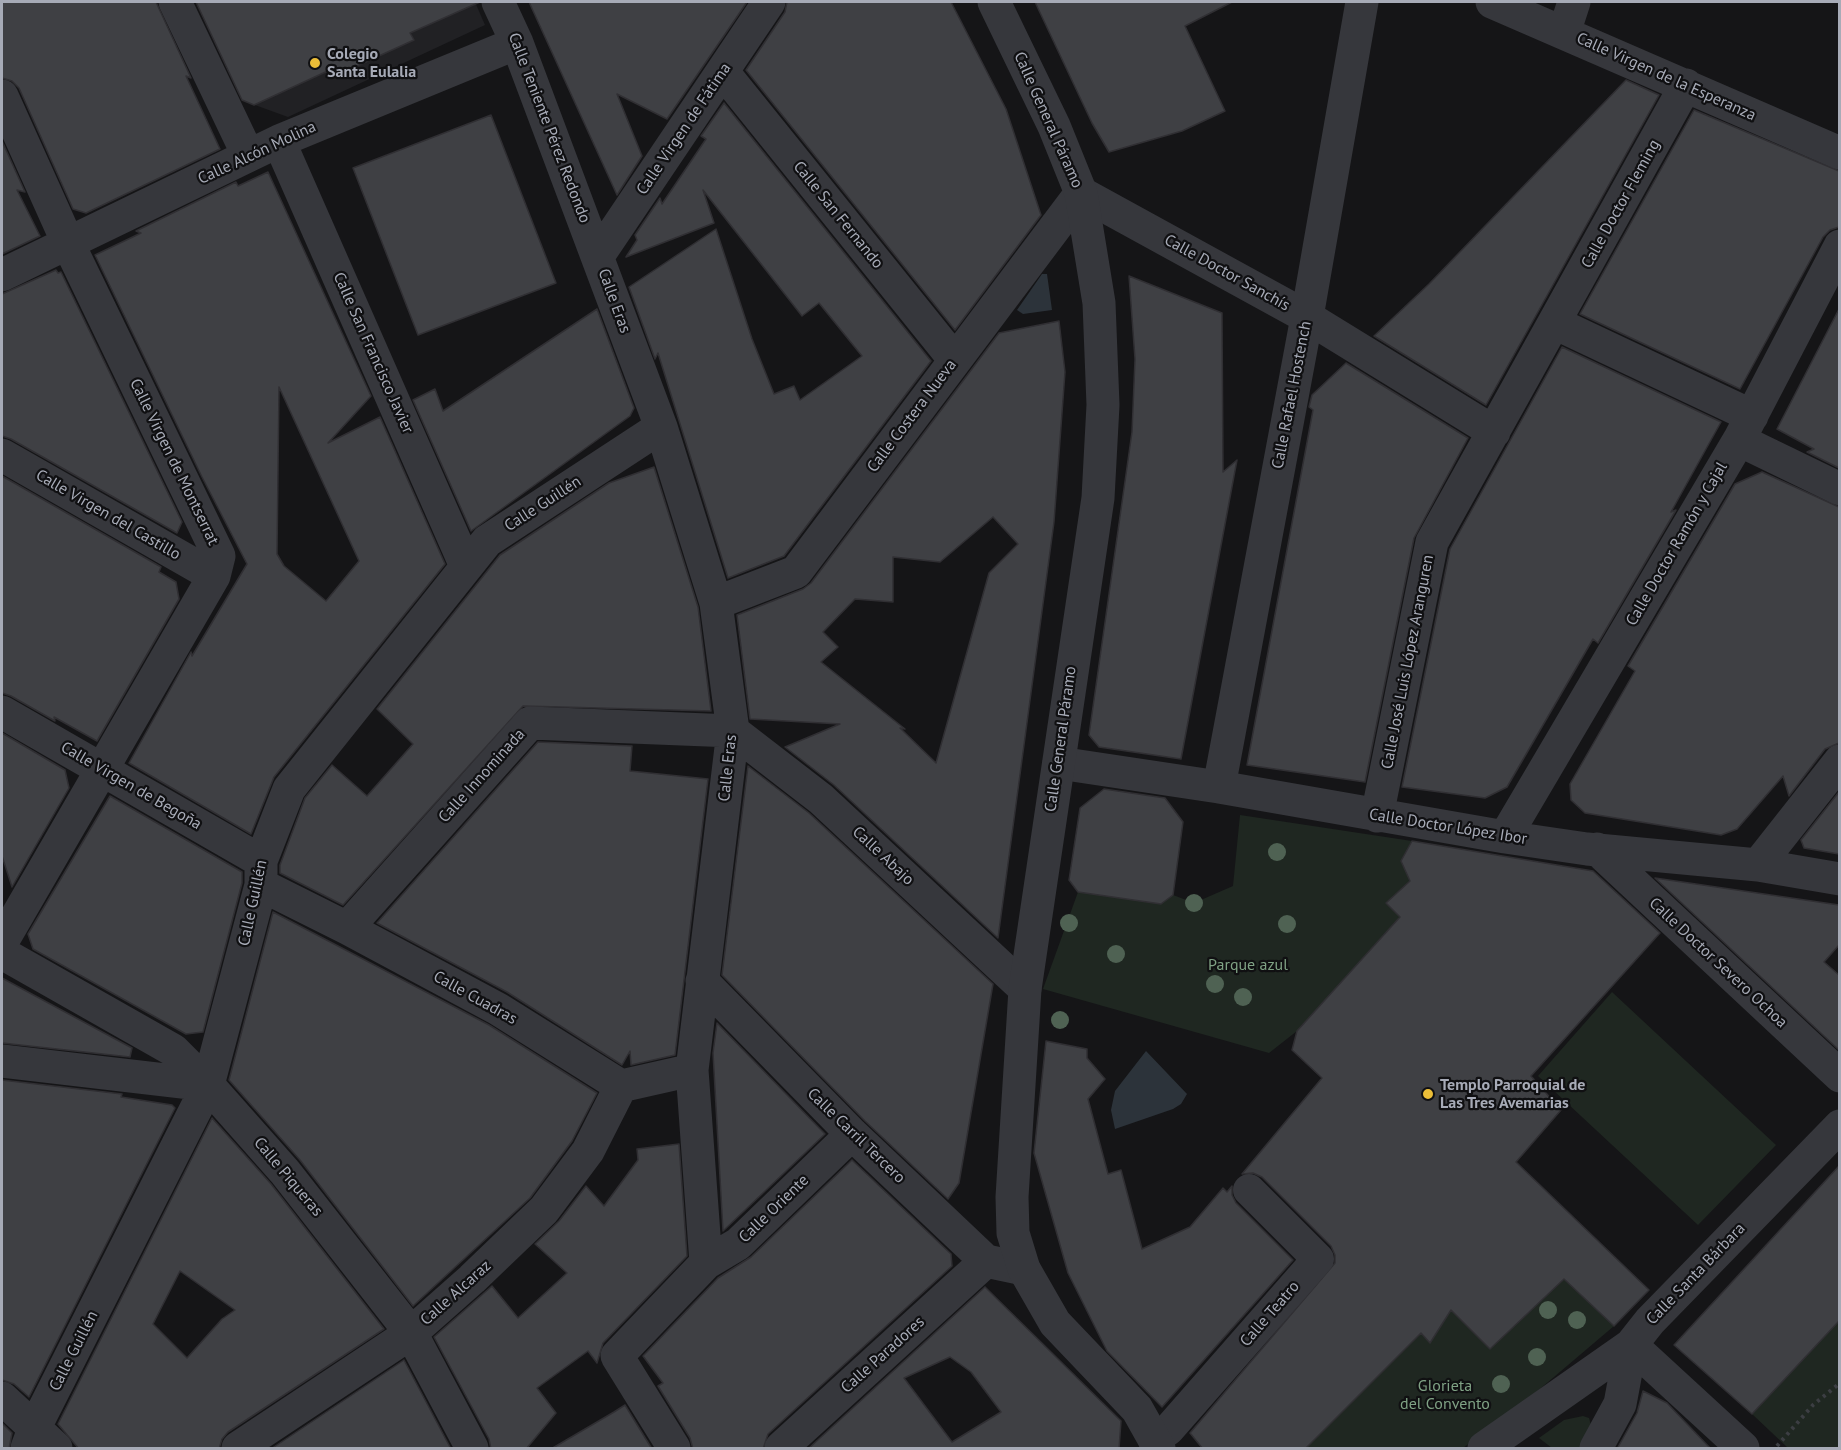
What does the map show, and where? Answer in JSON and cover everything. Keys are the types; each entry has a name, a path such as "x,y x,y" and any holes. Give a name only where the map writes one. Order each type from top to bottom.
{"street":[{"path":"176,2 248,155"},
{"name":"Calle Teniente Pérez Redondo","path":"498,2 518,43 598,256"},
{"name":"Calle Virgen de Fátima","path":"598,256 769,2"},
{"name":"Calle General Páramo","path":"994,2 1054,126 1081,192 1099,303 1103,405 1098,498 1070,669 1059,763 1025,989 1012,1197 1013,1233 1024,1269 1055,1323 1137,1408 1156,1444"},
{"name":"Calle Rafael Hostench","path":"1219,787 1307,316 1362,2"},
{"name":"Calle Virgen de la Esperanza","path":"1492,2 1839,153"},
{"path":"1564,33 1574,2"},
{"name":"Calle Alcón Molina","path":"2,275 279,141 518,43"},
{"name":"Calle San Fernando","path":"723,72 954,359"},
{"name":"Calle Doctor Fleming","path":"1555,323 1686,86"},
{"name":"Calle Virgen de Montserrat","path":"2,96 68,243 219,556 214,576 2,942"},
{"name":"Calle San Francisco Javier","path":"279,141 466,566"},
{"name":"Calle Doctor Sanchís","path":"1081,192 1307,316 1494,432"},
{"name":"Calle Costera Nueva","path":"716,603 796,572 1081,192"},
{"name":"Calle Doctor Ramón y Cajal","path":"1505,837 1745,428 1839,246"},
{"name":"Calle Eras","path":"598,256 661,427 716,603 733,731 692,1070 702,1176 706,1263"},
{"path":"1555,323 1745,428 1839,489"},
{"name":"Calle José Luis López Aranguren","path":"1377,816 1432,542 1555,323"},
{"name":"Calle Guillén","path":"39,1442 208,1085 261,873 289,789 487,541 661,427"},
{"name":"Calle Virgen del Castillo","path":"2,455 214,576"},
{"name":"Calle Virgen de Begoña","path":"2,712 103,770 261,873"},
{"name":"Calle Innominada","path":"347,928 530,723 733,731"},
{"name":"Calle Abajo","path":"733,731 821,799 1025,989"},
{"path":"1758,865 1839,760"},
{"name":"Calle Doctor López Ibor","path":"1059,763 1219,787 1505,837 1597,849 1758,865 1839,879"},
{"name":"Calle Doctor Severo Ochoa","path":"1597,849 1839,1076"},
{"name":"Calle Cuadras","path":"261,873 347,928 498,1009 621,1086"},
{"name":"Calle Piqueras","path":"2,953 173,1050 208,1085 285,1172 411,1333 472,1449"},
{"name":"Calle Carril Tercero","path":"702,981 852,1134 986,1261"},
{"path":"2,1061 208,1085"},
{"path":"621,1086 692,1070"},
{"name":"Calle Alcaraz","path":"238,1449 411,1333 544,1210 588,1151 621,1086"},
{"name":"Calle Santa Bárbara","path":"1596,1449 1620,1404 1631,1345 1650,1321 1839,1126"},
{"name":"Calle Oriente","path":"674,1449 617,1356 706,1263 738,1244 852,1134"},
{"name":"Calle Teatro","path":"1156,1444 1318,1259 1248,1190"},
{"path":"986,1261 1024,1269"},
{"name":"Calle Paradores","path":"781,1449 986,1261"},
{"path":"1484,1449 1631,1345 1743,1449"},
{"path":"2,1398 39,1442"}],"path":[{"path":"1774,1449 1813,1405 1839,1383"}],"shaded area":[{"name":"Colegio Santa Eulalia","path":"198,2 475,2 485,25 288,117 244,101"},
{"path":"1042,274 1047,274 1052,310 1023,314 1017,310"},
{"path":"1146,1051 1187,1094 1181,1104 1173,1109 1115,1129 1111,1110 1115,1091"}],"green space":[{"name":"Parque azul","path":"1240,815 1412,841 1401,861 1410,881 1386,903 1400,917 1297,1031 1269,1053 1043,989 1078,892 1161,903 1173,895 1194,903 1233,886"},
{"path":"1612,992 1776,1145 1698,1225 1538,1076"},
{"name":"Glorieta del Convento","path":"1347,1254 1429,1342 1451,1310 1490,1349 1564,1279 1614,1326 1521,1405 1463,1448 1305,1448 1403,1351 1325,1280"},
{"path":"1839,1319 1839,1448 1788,1448 1752,1414"},
{"path":"1583,1416 1589,1418 1591,1425 1583,1448 1552,1448 1539,1438 1564,1420"}],"building":[{"path":"2,2 156,2 191,78 186,76 220,149 86,213 73,209 19,88 12,81 2,78"},
{"name":"Colegio Santa Eulalia","path":"196,2 480,2 410,33 414,40 335,76 332,69 254,105 242,100"},
{"path":"529,2 747,2 667,119 617,94 642,156 617,195"},
{"path":"787,2 951,2 1006,109 1041,215 955,330 746,70 785,12"},
{"path":"1035,2 1232,2 1185,26 1225,111 1182,131 1109,152 1092,123"},
{"path":"1626,80 1659,95 1486,405 1374,336 1429,284"},
{"path":"724,103 931,361 784,556 728,578 658,353 655,359 629,287 716,229 752,339 774,394 794,386 800,400 862,356 819,303 802,316 703,190 714,223 626,257 637,240 635,235 660,198 662,204 706,139 701,136"},
{"path":"1694,110 1839,171 1839,227 1830,230 1823,237 1740,389 1580,314"},
{"path":"491,115 556,283 418,335 353,168"},
{"path":"2,141 25,192 17,190 40,236 2,254"},
{"path":"268,172 371,396 328,443 380,417 445,564 274,777 251,834 129,763 191,652 192,656 247,564 202,477 95,255 141,233 136,231 236,182 238,186","holes":["279,387 359,561 326,601 284,566 277,554"]},
{"path":"56,270 58,273 61,272 182,522 177,533 2,436 2,294"},
{"path":"1129,276 1222,313 1223,472 1237,460 1181,759 1099,747 1089,735 1132,432 1135,359"},
{"path":"597,309 634,408 630,416 471,531 413,400 435,389 443,411"},
{"path":"1839,309 1839,468 1807,452 1814,449 1777,429"},
{"path":"1059,321 1065,372 1054,522 998,938 834,785 785,747 840,724 750,719 737,615 803,589 811,583 999,333","holes":["993,517 1018,544 989,573 936,763 900,728 905,729 821,662 838,647 823,632 855,599 893,602 893,557 940,562"]},
{"path":"1562,347 1721,422 1671,512 1676,510 1598,643 1593,639 1507,787 1485,798 1402,787 1450,549"},
{"path":"1346,363 1468,438 1414,538 1365,782 1247,765 1313,410 1309,407 1312,395"},
{"path":"654,467 698,607 711,711 523,706 343,905 280,873 280,865 305,798 332,765 367,796 413,744 377,709 500,555 609,483"},
{"path":"1762,472 1839,507 1839,743 1825,749 1789,796 1783,776 1737,829 1721,835 1585,813 1571,800 1570,784 1635,671 1628,666 1735,484"},
{"path":"2,476 161,567 159,572 176,582 179,599 97,741 54,717 55,721 2,693"},
{"path":"2,733 65,770 69,788 12,887 2,856"},
{"path":"538,742 632,746 630,771 708,779 675,1055 631,1065 630,1051 622,1065 507,992 377,923"},
{"path":"748,766 809,813 993,984 959,1183 948,1199 865,1121 722,975"},
{"path":"1104,789 1165,798 1183,822 1173,895 1161,904 1078,892 1069,880 1080,808"},
{"path":"1839,792 1839,854 1804,848 1801,840"},
{"path":"110,796 242,872 242,883 203,1032 186,1034 33,949 28,934"},
{"name":"Templo Parroquial de Las Tres Avemarias","path":"1412,841 1593,871 1660,933 1531,1076 1561,1110 1516,1162 1649,1290 1614,1326 1564,1279 1490,1349 1451,1310 1430,1343 1421,1333 1305,1449 1203,1449 1190,1433 1335,1263 1335,1255 1331,1246 1262,1177 1253,1173 1242,1174 1322,1078 1292,1050 1297,1031 1400,917 1386,903 1410,881 1401,861"},
{"path":"1655,878 1839,905 1839,945 1824,962 1839,975 1839,1050"},
{"path":"273,912 489,1025 597,1093 572,1141 530,1198 413,1306 300,1160 229,1080"},
{"path":"2,978 132,1048 130,1057 2,1043"},
{"path":"717,1023 825,1134 723,1231 713,1053"},
{"path":"1046,1041 1087,1049 1087,1058 1105,1079 1088,1099 1108,1174 1121,1170 1142,1249 1190,1227 1223,1188 1227,1192 1232,1186 1232,1195 1236,1203 1293,1260 1162,1407 1107,1351 1068,1273 1034,1153"},
{"path":"2,1080 122,1094 121,1097 172,1105 175,1108 29,1397 14,1384 2,1380"},
{"path":"212,1118 271,1184 384,1329 228,1432 222,1439 219,1449 79,1449 58,1424","holes":["180,1271 235,1310 222,1319 187,1358 153,1324"]},
{"path":"679,1144 687,1256 603,1343 597,1363 588,1351 537,1388 556,1413 526,1449 491,1449 489,1439 434,1337 492,1286 518,1318 567,1273 535,1244 559,1221 586,1186 604,1206 638,1160 637,1149"},
{"path":"852,1160 951,1254 952,1266 768,1434 763,1449 693,1449 690,1438 658,1386 663,1383 643,1356 718,1278 751,1257"},
{"path":"1839,1166 1839,1321 1752,1414 1674,1345"},
{"path":"985,1287 1121,1421 1119,1449 808,1449","holes":["950,1357 971,1372 1001,1412 952,1442 904,1378"]},
{"path":"404,1360 451,1449 271,1449"},
{"path":"1643,1391 1667,1403 1711,1449 1617,1449 1637,1413"},
{"path":"625,1405 652,1449 551,1449 614,1412"},
{"path":"2,1423 12,1433 9,1449 2,1449"}],"place":[{"name":"Colegio Santa Eulalia","path":"315,63"},
{"name":"Templo Parroquial de Las Tres Avemarias","path":"1428,1094"}]}
